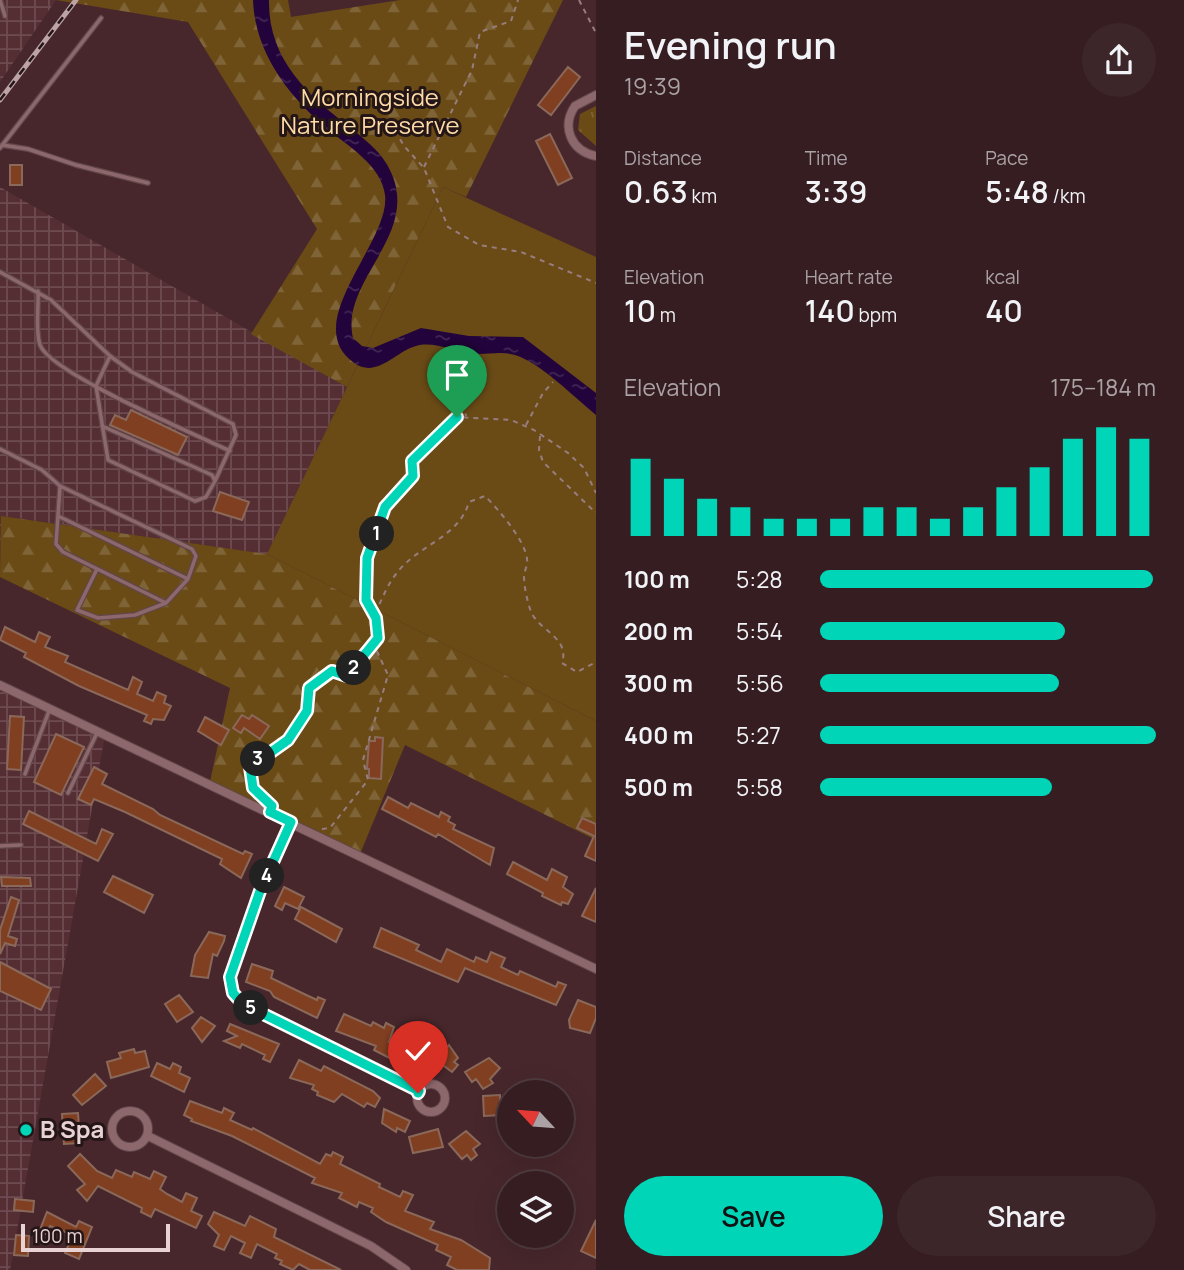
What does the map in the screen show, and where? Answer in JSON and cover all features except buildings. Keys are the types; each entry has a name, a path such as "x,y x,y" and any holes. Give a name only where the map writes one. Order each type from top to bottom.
{"street":[{"path":"596,95 575,106 568,124 570,136 577,148 596,156"},
{"path":"0,685 596,969"},
{"path":"291,822 248,922 230,977 233,993 243,1004 419,1091"},
{"path":"138,1113 146,1122 148,1136 138,1146 127,1147 115,1140 113,1125 120,1114 138,1113"},
{"path":"148,1136 371,1246 406,1270"}],"lane":[{"path":"0,14 5,16 1,0"},
{"path":"1,146 102,18"},
{"path":"1,146 28,149 76,165 148,183"},
{"path":"0,272 38,291 110,356 132,372 233,424 236,435 206,497 195,501 108,460 96,386 110,356"},
{"path":"38,291 40,345 53,362 96,386 230,451"},
{"path":"102,426 212,475 215,481"},
{"path":"0,449 41,470 60,486 192,549 196,556 188,579 166,603 135,615 98,618 77,610 97,569"},
{"path":"60,486 56,544 63,552 166,603"},
{"path":"58,516 188,579"},
{"path":"24,774 50,709"},
{"path":"68,793 98,731"},
{"path":"0,846 21,845"}],"path":[{"path":"424,168 472,70 480,32 511,21 518,0"},
{"path":"579,0 596,33"},
{"path":"390,122 404,146 424,168 448,227 479,245 521,252 596,283"},
{"path":"453,365 466,417"},
{"path":"525,426 542,393 553,382"},
{"path":"270,812 272,806 253,788 250,767 288,740 307,711 309,688 332,671 347,676 378,638 374,614 366,600 364,582 367,558 385,507 413,476 412,461 457,417 512,420 540,434 584,468 596,493"},
{"path":"540,434 539,450 543,462 596,513"},
{"path":"374,614 397,573 456,528 465,516 469,502 485,496 503,514 523,549 527,559 525,589 532,612 539,625 558,638 564,656 562,663 577,672 596,662"},
{"path":"320,829 330,828 368,780 363,760 388,675 374,644"}],"shaded area":[{"path":"0,0 56,0 0,82"},
{"path":"0,187 347,387 267,554 2,516 0,560"},
{"path":"0,688 105,735 10,1270 0,1270"}],"green space":[{"name":"Morningside Nature Preserve","path":"56,0 288,0 291,17 400,0 563,0 466,197 443,187 347,387 251,334 317,229 188,22"},
{"path":"596,106 596,146 578,130 580,114"},
{"name":"Morningside Nature Preserve","path":"443,187 596,257 596,721 267,554"},
{"path":"1,516 267,554 596,721 596,840 405,745 360,854 210,782 230,688 0,577"}],"water":[{"path":"253,0 269,0 275,41 294,74 320,103 376,150 393,177 397,199 395,220 357,298 352,318 353,338 362,346 373,348 421,328 469,336 523,337 596,393 596,415 547,373 515,355 474,354 436,345 422,345 371,368 354,363 340,346 336,326 341,305 383,214 385,195 382,184 371,166 313,116 276,72 260,38"}],"railway":[{"path":"0,100 76,0"}],"place":[{"name":"B Spa","path":"26,1130"}],"route":[{"path":"418,1093 419,1091 243,1004 233,993 230,977 260,891 291,822 270,812 272,806 253,788 250,767 288,740 307,711 309,688 332,671 347,676 378,638 376,618 366,600 364,582 367,558 385,507 413,476 412,461 457,417"}]}
